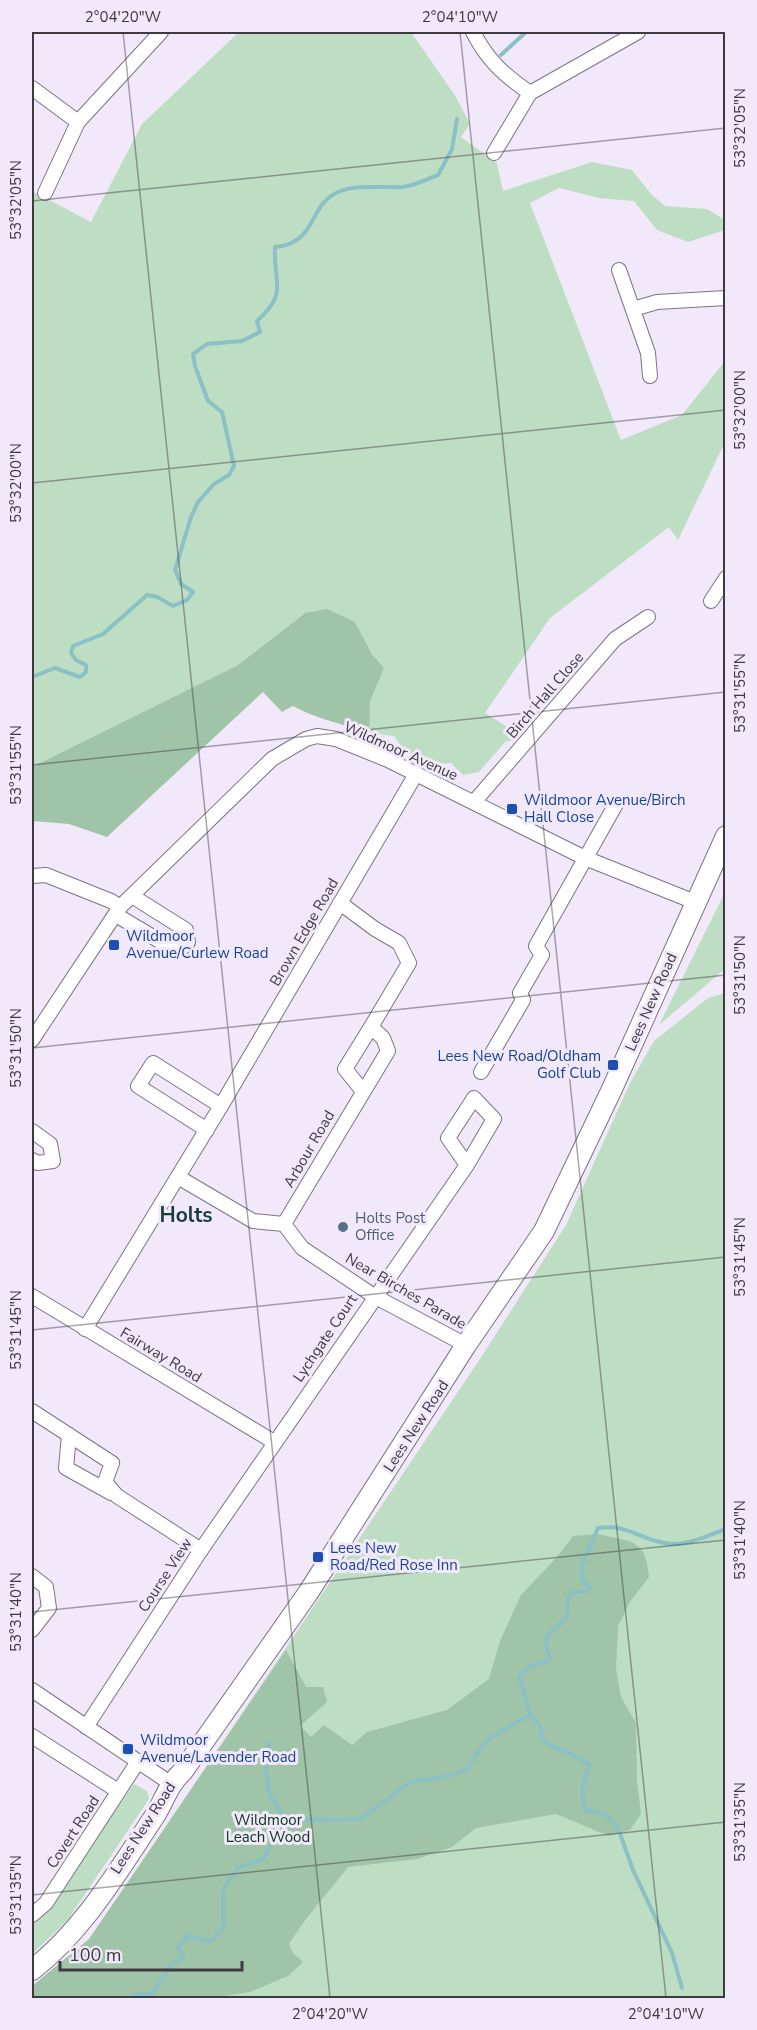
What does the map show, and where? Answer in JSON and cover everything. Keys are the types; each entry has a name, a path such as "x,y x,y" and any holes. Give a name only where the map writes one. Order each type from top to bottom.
{"street":[{"path":"45,193 78,122 161,32"},
{"path":"473,32 484,53 499,69 530,93"},
{"path":"494,153 530,93 638,32"},
{"path":"32,88 78,122"},
{"path":"619,270 648,352 650,376"},
{"path":"633,309 657,302 726,298"},
{"path":"711,601 726,578"},
{"name":"Birch Hall Close","path":"474,802 615,639 648,617"},
{"name":"Wildmoor Avenue","path":"32,1040 118,911 132,896 272,759 306,739 317,736 336,739 416,774 585,858 695,902"},
{"name":"Brown Edge Road","path":"85,1329 207,1130 416,774"},
{"path":"481,1072 523,1000 520,993 542,955 536,946 616,804"},
{"name":"Lees New Road","path":"32,1970 71,1935 155,1814 170,1783 183,1771 308,1593 466,1345 549,1222 612,1089 726,836"},
{"path":"32,876 46,875 111,901 118,911 175,950 188,942 186,930 132,896"},
{"path":"339,903 399,943 409,963 345,1069 362,1090"},
{"name":"Arbour Road","path":"284,1224 362,1090 388,1051 383,1038 371,1027"},
{"path":"207,1130 138,1086 153,1063 221,1106"},
{"path":"32,1131 50,1144 53,1161 38,1164 32,1160"},
{"name":"Lychgate Court","path":"274,1442 467,1165"},
{"path":"178,1178 253,1221 284,1224"},
{"name":"Near Birches Parade","path":"284,1224 302,1248 374,1296 466,1345"},
{"name":"Fairway Road","path":"32,1296 274,1442"},
{"path":"32,1411 112,1463 105,1482 117,1496"},
{"path":"69,1435 66,1468 117,1496 201,1550"},
{"name":"Course View","path":"86,1727 274,1442"},
{"path":"32,1575 46,1587 49,1608 32,1630"},
{"path":"32,1690 170,1783"},
{"path":"34,1742 118,1791"},
{"name":"Covert Road","path":"32,1915 46,1903 137,1762"}],"green space":[{"path":"239,32 411,32 456,97 470,124 461,137 497,163 503,191 592,162 632,170 651,194 665,206 707,209 725,220 725,230 688,242 657,230 634,201 599,198 559,188 530,203 621,440 682,415 725,361 725,442 678,540 669,527 550,618 485,713 523,737 505,742 479,772 463,775 451,763 434,763 418,758 405,749 394,736 369,733 369,700 384,668 373,655 355,622 305,613 238,665 32,767 32,191 91,222 142,124"},
{"path":"327,609 355,622 372,654 384,668 370,701 369,733 321,718 293,706 282,712 263,692 107,837 69,824 32,821 32,767 238,665 305,613"},
{"path":"725,892 725,969 659,1025"},
{"path":"725,993 725,1998 116,1998 146,1856 478,1362 566,1225 630,1083 654,1041 708,998"},
{"name":"Wildmoor Leach Wood","path":"597,1534 628,1541 640,1548 647,1564 649,1577 630,1602 618,1626 616,1668 621,1697 636,1723 637,1782 641,1814 630,1830 609,1836 556,1814 476,1828 452,1847 417,1859 348,1867 289,1944 293,1953 303,1962 288,1976 250,1992 210,1998 32,1998 32,1986 89,1939 286,1650 306,1687 323,1687 327,1702 300,1726 311,1737 324,1725 352,1745 367,1732 447,1710 489,1679 500,1641 521,1595 557,1557 573,1536"},
{"path":"134,1784 147,1791 149,1799 67,1921 32,1954 32,1920 49,1906"}],"waterway":[{"path":"501,55 526,32"},
{"path":"32,677 55,668 80,677 86,672 86,665 76,660 71,653 73,646 103,634 147,595 157,597 173,606 187,600 193,592 181,584 175,570 191,517 198,502 214,484 229,475 234,466 222,412 208,401 193,354 207,344 242,341 260,332 257,321 273,303 276,295 275,247 298,239 328,198 338,192 361,187 407,186 438,175 452,149 457,119"},
{"path":"682,1988 672,1953 633,1870 618,1828 605,1814 585,1810 582,1790 589,1765 541,1739 541,1728 530,1715 519,1676 531,1666 551,1660 546,1641 551,1632 567,1618 568,1598 573,1592 585,1592 590,1587 582,1581 582,1565 598,1528 619,1528 651,1540 671,1544 692,1541 726,1529"},
{"path":"133,1998 135,1994 152,1994 172,1964 183,1957 178,1947 189,1936 210,1942 223,1928 223,1890 237,1868 264,1858 284,1820 361,1819 410,1782 445,1777 467,1769 486,1743 509,1726 530,1715"},
{"path":"269,1743 266,1771 269,1792 284,1820"}],"place":[{"name":"Wildmoor Avenue/Birch Hall Close","path":"512,809"},
{"name":"Wildmoor Avenue/Curlew Road","path":"114,945"},
{"name":"Lees New Road/Oldham Golf Club","path":"613,1065"},
{"name":"Holts Post Office","path":"343,1227"},
{"name":"Lees New Road/Red Rose Inn","path":"318,1557"},
{"name":"Wildmoor Avenue/Lavender Road","path":"128,1749"}],"district":[{"name":"Holts","path":"186,1215"}]}
